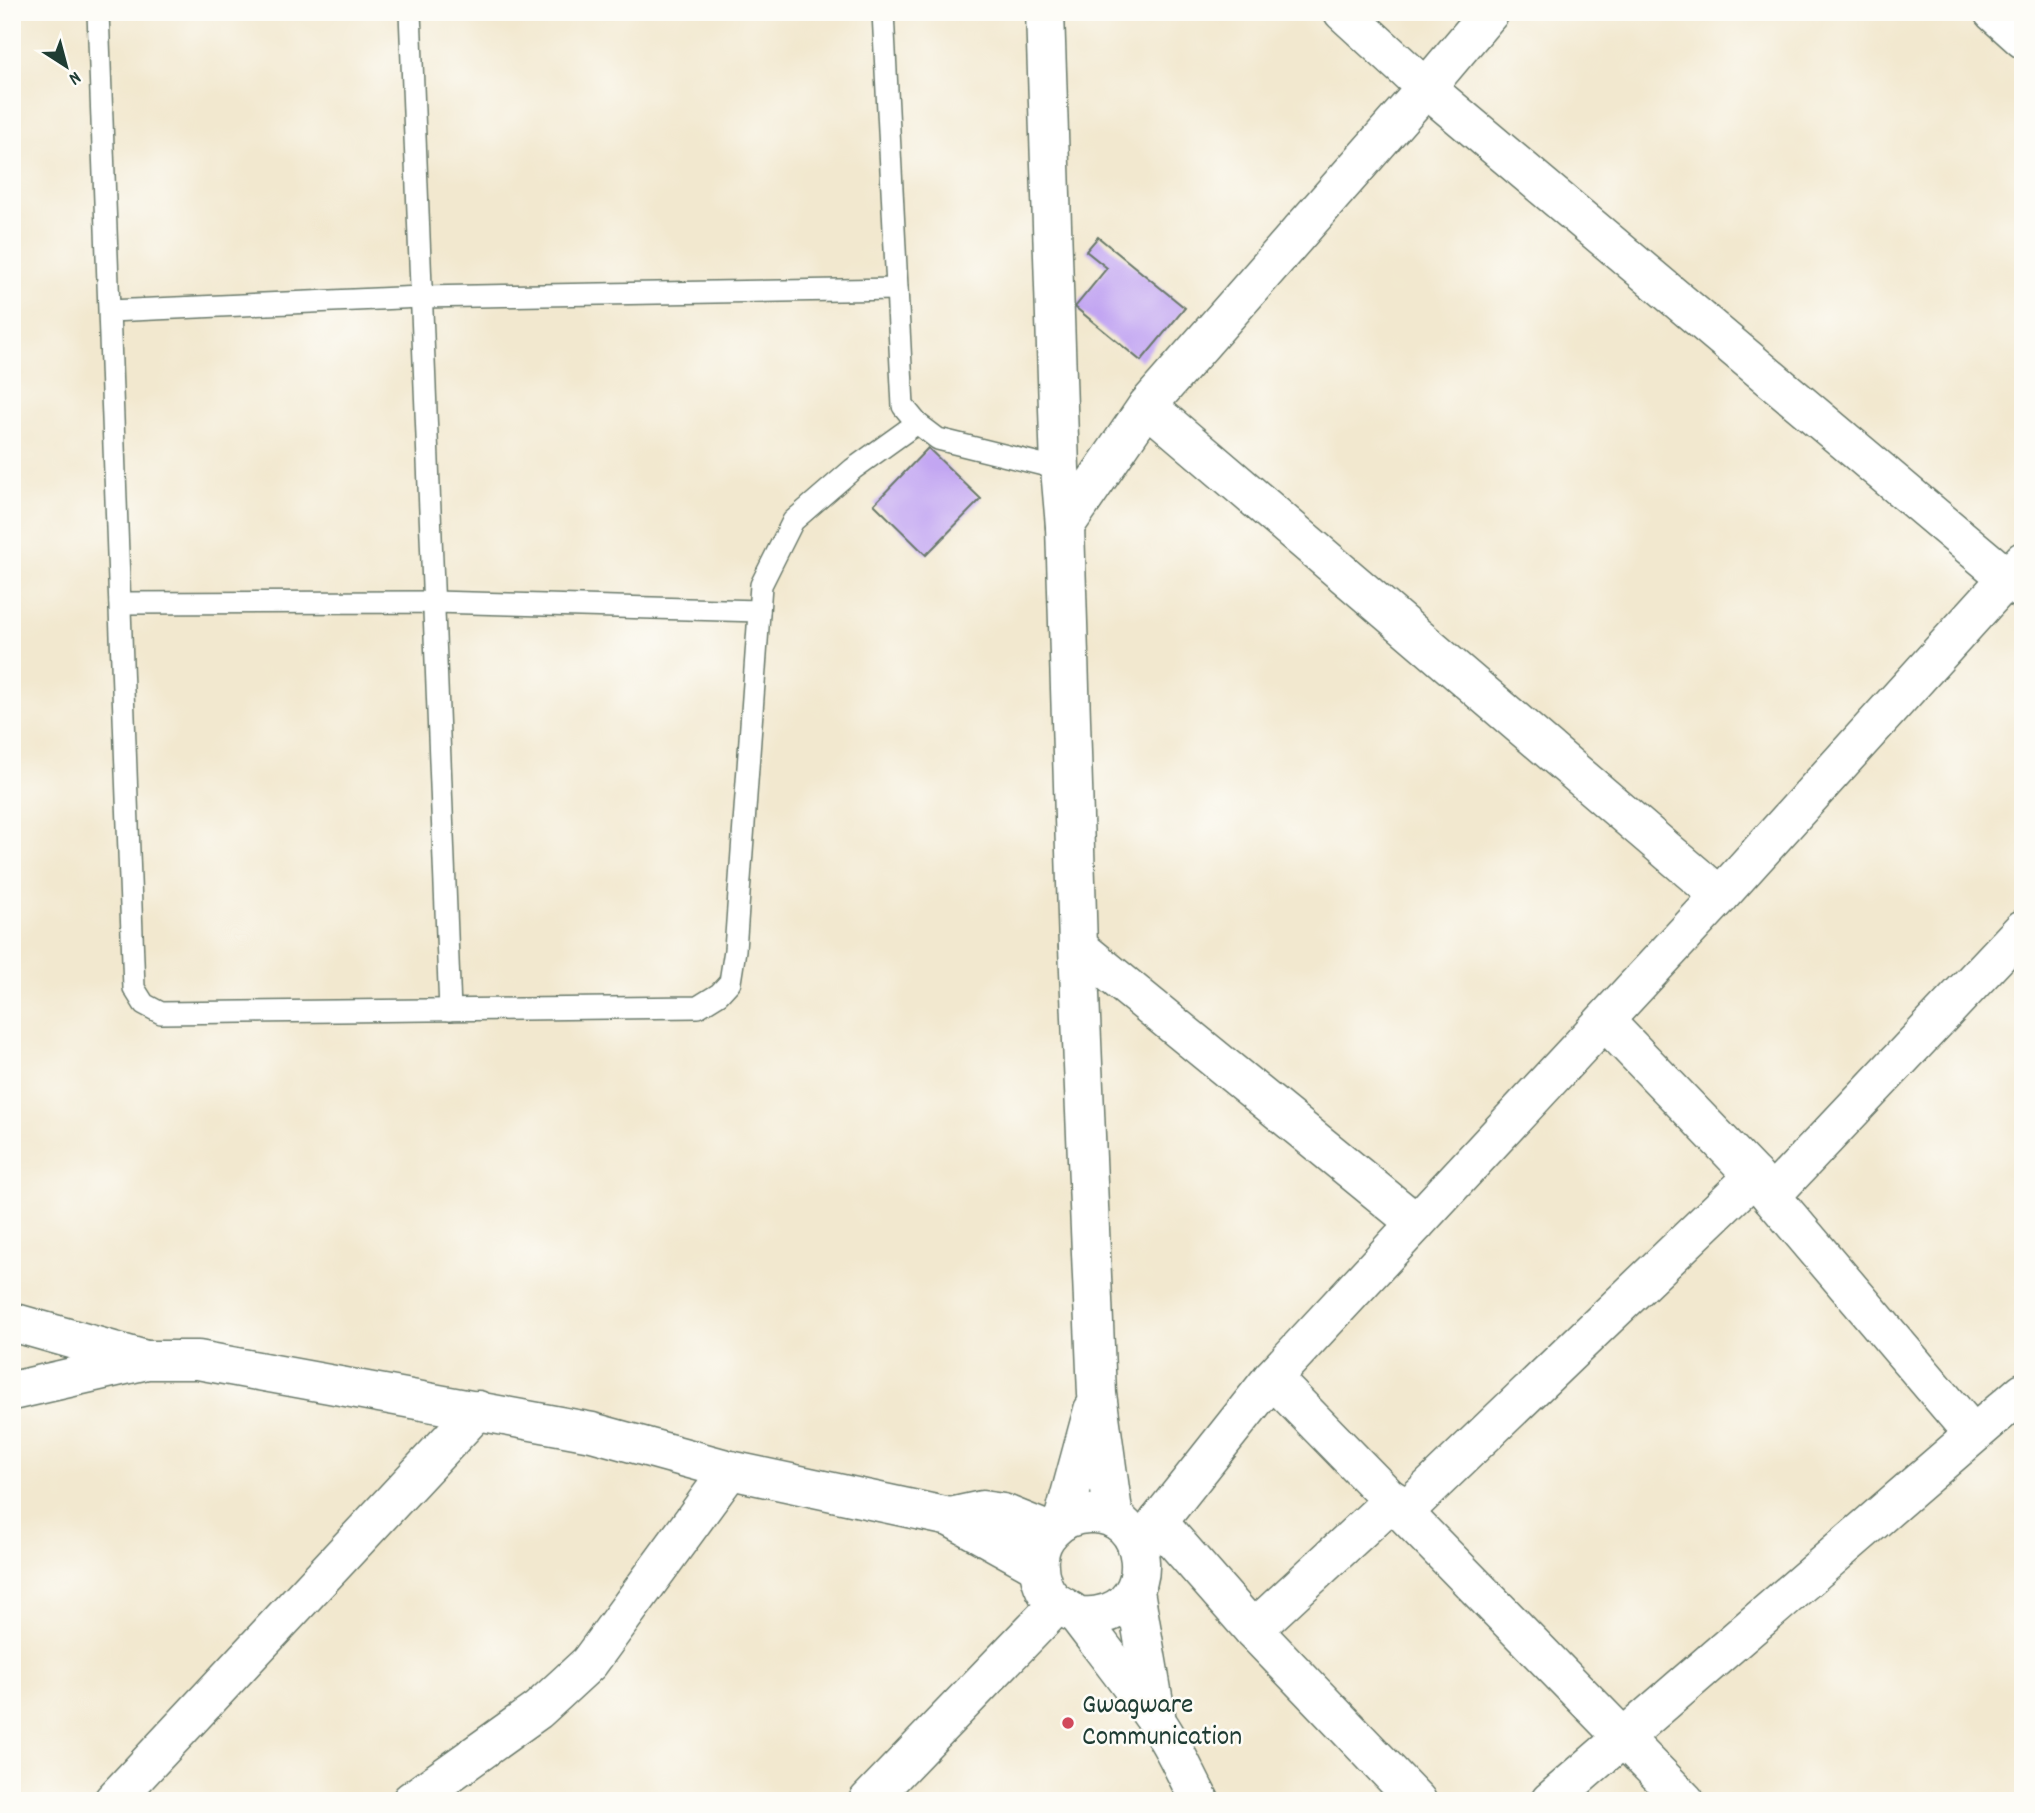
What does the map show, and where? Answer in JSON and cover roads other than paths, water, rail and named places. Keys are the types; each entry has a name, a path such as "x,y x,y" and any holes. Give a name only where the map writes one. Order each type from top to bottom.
{"street":[{"path":"1045,12 1060,469 1065,526 1078,947 1097,1394 1114,1519"},
{"path":"1158,1723 1135,1591 1149,1535 1272,1378 2018,577 1426,88 1343,12"},
{"path":"1065,526 1147,406 1490,12"},
{"path":"1993,12 2023,39"},
{"path":"1147,406 1720,896"},
{"path":"1253,1630 1763,1186 2023,929"},
{"path":"1078,947 1416,1223"},
{"path":"1605,1021 1763,1186 1973,1434"},
{"path":"12,1322 147,1360"},
{"path":"12,1391 147,1360 198,1360 592,1432 730,1470 950,1517 982,1510 1003,1513 1050,1540"},
{"path":"1272,1378 1685,1801"},
{"path":"1550,1801 2023,1392"},
{"path":"1097,1394 1050,1540 1043,1588 1068,1610 1158,1723 1200,1801"},
{"path":"113,1801 478,1410"},
{"path":"411,1801 538,1710 589,1663 730,1470"},
{"path":"1050,1540 1078,1514 1096,1513 1114,1519 1130,1531 1149,1535 1253,1630 1417,1801"},
{"path":"1068,1610 1100,1615 1120,1607 1135,1591"},
{"path":"868,1801 1068,1610"}],"lane":[{"path":"98,12 134,988 144,1004 161,1013 698,1007 719,994 730,982 734,950 761,585 793,521 853,469 918,423"},
{"path":"410,12 450,1010"},
{"path":"883,12 903,406 938,439 1060,469"},
{"path":"110,311 421,297 897,289"},
{"path":"120,603 434,602 759,611"}],"place":[{"name":"Gwagware Communication","path":"1068,1723"}]}
